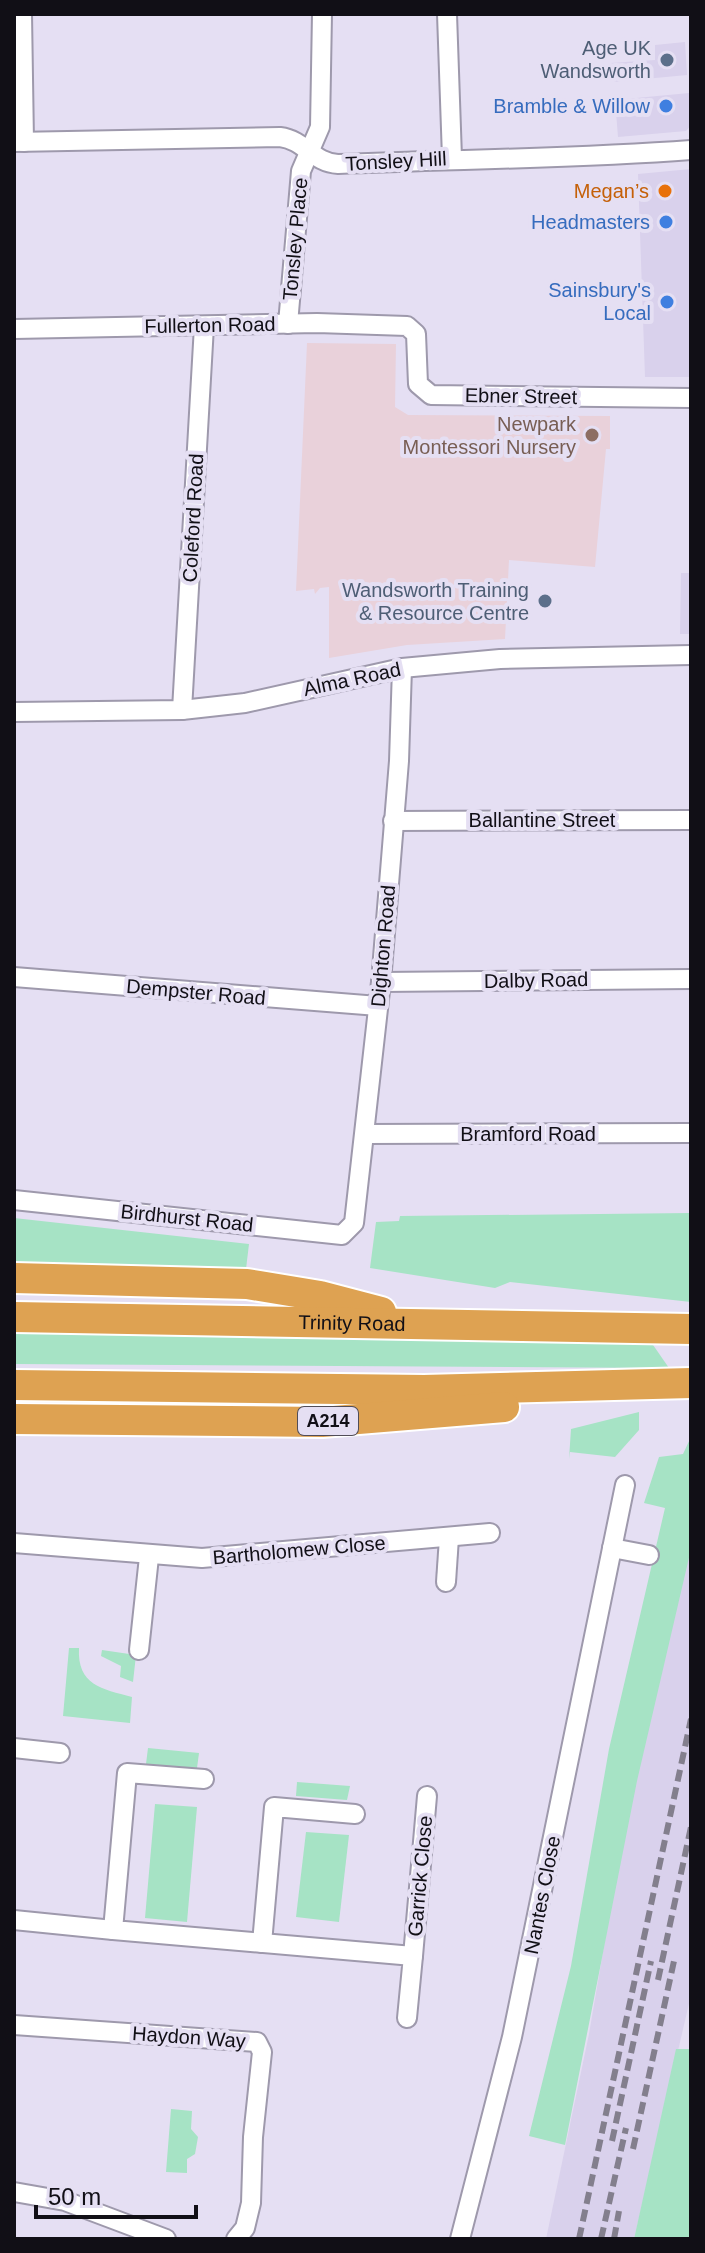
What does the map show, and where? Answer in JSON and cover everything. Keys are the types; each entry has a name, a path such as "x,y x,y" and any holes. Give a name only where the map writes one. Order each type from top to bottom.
{"highway":[{"path":"14,1278 247,1284 320,1296 433,1325"},
{"name":"Trinity Road","path":"14,1317 691,1329"},
{"name":"A214","path":"14,1419 322,1422 523,1405 640,1383"},
{"name":"A214","path":"14,1385 424,1390 691,1383"}],"street":[{"path":"19,142 22,14"},
{"name":"Tonsley Place","path":"288,324 298,189 308,150 320,127 322,14"},
{"path":"447,14 452,158"},
{"name":"Tonsley Hill","path":"19,142 280,137 297,141 325,163 608,156 691,150"},
{"name":"Fullerton Road","path":"14,329 288,324 407,326"},
{"name":"Coleford Road","path":"182,710 204,326"},
{"name":"Ebner Street","path":"407,326 416,334 418,384 431,395 691,398"},
{"name":"Alma Road","path":"14,712 182,710 245,703 402,668 500,659 691,655"},
{"name":"Dighton Road","path":"354,1223 381,982 402,668"},
{"name":"Ballantine Street","path":"393,821 691,820"},
{"name":"Dempster Road","path":"14,977 378,1006"},
{"name":"Dalby Road","path":"381,982 691,979"},
{"name":"Bramford Road","path":"365,1134 691,1133"},
{"name":"Birdhurst Road","path":"14,1200 342,1235 354,1223"},
{"name":"Nantes Close","path":"460,2239 512,2037 625,1485"},
{"name":"Bartholomew Close","path":"14,1543 149,1557 202,1558 490,1533"},
{"path":"446,1582 449,1538"},
{"path":"612,1548 649,1555"},
{"path":"139,1650 149,1557"},
{"path":"14,1748 60,1753"},
{"path":"113,1930 127,1773 204,1779"},
{"name":"Garrick Close","path":"407,2018 427,1796"},
{"path":"262,1943 274,1807 355,1814"},
{"name":"Garrick Close","path":"14,1920 413,1956"},
{"name":"Haydon Way","path":"14,2025 257,2042 262,2052 252,2145 251,2203 245,2228 236,2239"},
{"path":"14,2192 65,2201 166,2239"}],"shaded area":[{"name":"Age UK Wandsworth","path":"685,42 687,75 613,82 611,63 655,60 655,45"},
{"path":"689,93 691,125 686,131 618,137 615,100"},
{"path":"691,169 691,377 645,377 638,174"},
{"path":"307,343 396,344 395,407 408,415 610,416 610,449 606,449 595,567 509,560 505,639 407,645 329,658 329,587 320,588 315,594 314,589 296,591"},
{"path":"681,573 691,573 691,634 680,634"},
{"path":"691,1436 691,1995 634,2239 546,2239 589,2034"}],"green space":[{"path":"691,1213 691,1302 510,1282 495,1288 370,1268 376,1222 399,1221 400,1216"},
{"path":"14,1218 249,1244 246,1269 14,1268"},
{"path":"14,1329 651,1342 669,1368 14,1364"},
{"path":"639,1412 639,1430 615,1457 570,1452 569,1459 571,1429"},
{"path":"691,1437 691,1549 637,1781 565,2145 529,2136 571,1966 609,1749 665,1508 644,1503 659,1457 683,1454"},
{"path":"69,1648 79,1648 79,1660 87,1678 102,1688 132,1697 130,1723 63,1716"},
{"path":"102,1650 136,1655 133,1682 120,1677 121,1666 101,1656"},
{"path":"148,1748 199,1753 197,1768 146,1764"},
{"path":"297,1782 350,1786 347,1800 296,1796"},
{"path":"155,1804 197,1807 187,1922 145,1918"},
{"path":"306,1832 349,1835 339,1922 296,1917"},
{"path":"676,2049 691,2049 691,2239 634,2239"},
{"path":"171,2109 192,2111 191,2129 198,2137 195,2154 187,2159 187,2173 166,2172"}],"railway":[{"path":"579,2239 691,1719"},
{"path":"658,1980 691,1827"},
{"path":"612,2141 651,1961"},
{"path":"633,2149 674,1961"},
{"path":"601,2239 626,2128"},
{"path":"614,2239 619,2211"}],"place":[{"name":"Age UK Wandsworth","path":"667,60"},
{"name":"Bramble & Willow","path":"666,106"},
{"name":"Megan’s","path":"665,191"},
{"name":"Headmasters","path":"666,222"},
{"name":"Sainsbury's Local","path":"667,302"},
{"name":"Newpark Montessori Nursery","path":"592,435"},
{"name":"Wandsworth Training & Resource Centre","path":"545,601"}]}
